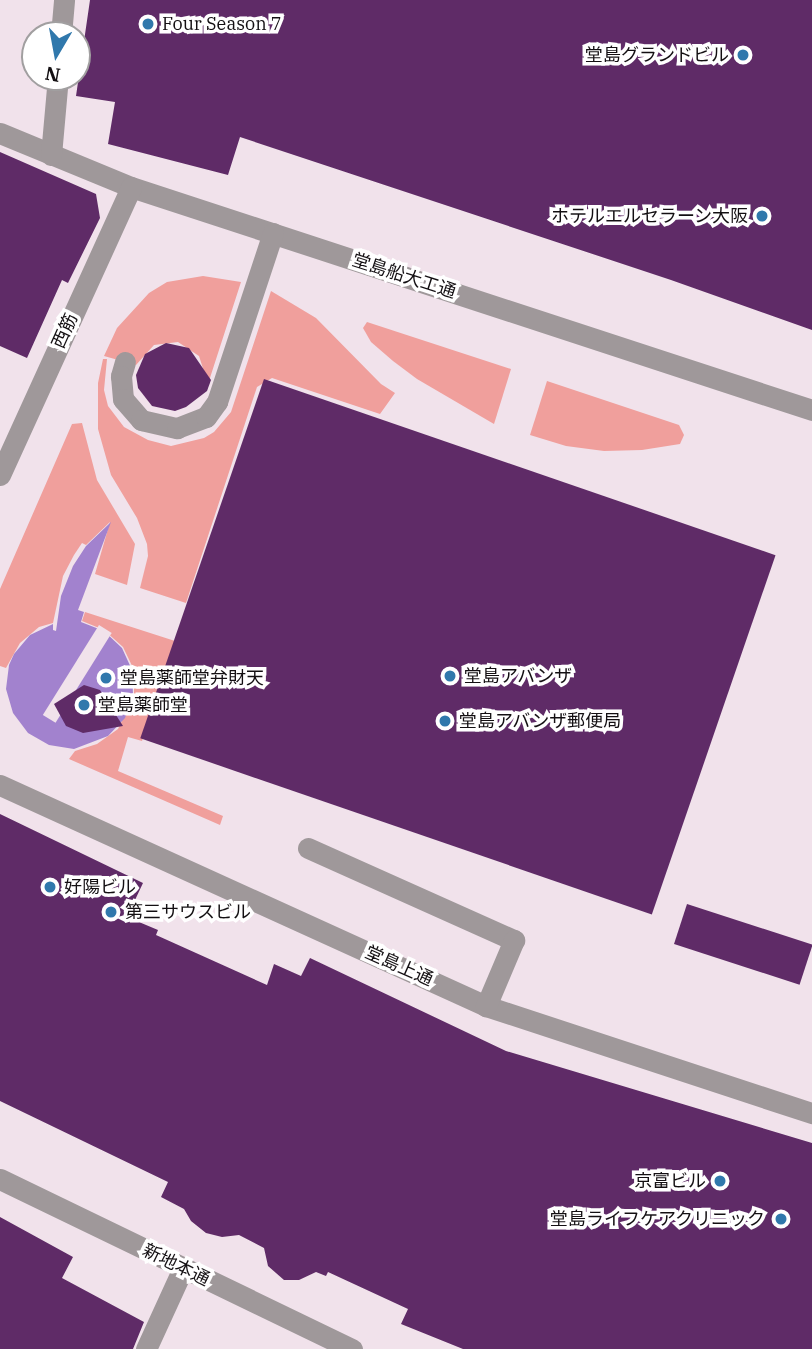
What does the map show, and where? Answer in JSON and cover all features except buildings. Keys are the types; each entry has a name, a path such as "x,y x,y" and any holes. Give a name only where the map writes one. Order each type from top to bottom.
{"street":[{"path":"62,21 64,0"},
{"path":"51,155 57,91"},
{"name":"堂島船大工通","path":"0,133 131,187 812,410"},
{"name":"西筋","path":"0,475 131,187"},
{"path":"125,362 121,376 123,399 141,420 177,428 206,417 217,402 273,233"},
{"name":"堂島上通","path":"0,785 486,1006 812,1113"},
{"path":"308,848 514,940 486,1006"},
{"name":"新地本通","path":"0,1180 352,1349"},
{"path":"146,1349 183,1268"}],"shaded area":[{"path":"203,276 241,282 208,384 199,356 178,342 154,345 136,365 104,356 117,328 149,293 167,282"},
{"path":"271,291 316,318 381,384 395,393 380,414 272,378 257,387 186,603 140,588 148,556 147,544 137,518 111,475 98,429 98,383 103,359 107,359 104,390 108,406 124,427 148,440 171,446 204,438 214,432 231,412"},
{"path":"367,322 511,369 494,424 417,379 393,361 371,342 363,328"},
{"path":"547,381 679,425 684,435 680,444 642,450 604,451 566,446 530,435"},
{"path":"82,423 97,480 135,544 127,585 95,574 110,522 86,545 82,543 74,555 63,576 53,623 39,627 20,643 6,668 0,666 0,589 72,424"},
{"path":"111,522 78,610 84,612 81,622 104,631 122,648 132,670 133,695 125,718 108,736 74,749 49,745 28,733 13,713 6,689 9,665 14,654 30,635 53,624 53,630 56,631 61,596 73,566 86,546"},
{"path":"85,612 175,641 142,741 128,737 118,771 223,816 220,825 69,759 75,751 97,744 118,729 134,696 134,670 123,647 104,630 82,621"}],"pier":[{"path":"99,625 112,633 56,723 43,715"}],"place":[{"name":"Four Season 7","path":"148,24"},
{"name":"堂島グランドビル","path":"743,55"},
{"name":"ホテルエルセラーン大阪","path":"762,216"},
{"name":"堂島アバンザ","path":"450,676"},
{"name":"堂島薬師堂弁財天","path":"106,678"},
{"name":"堂島薬師堂","path":"84,705"},
{"name":"堂島アバンザ郵便局","path":"445,721"},
{"name":"好陽ビル","path":"50,887"},
{"name":"第三サウスビル","path":"111,912"},
{"name":"京富ビル","path":"720,1181"},
{"name":"堂島ライフケアクリニック","path":"781,1219"}]}
